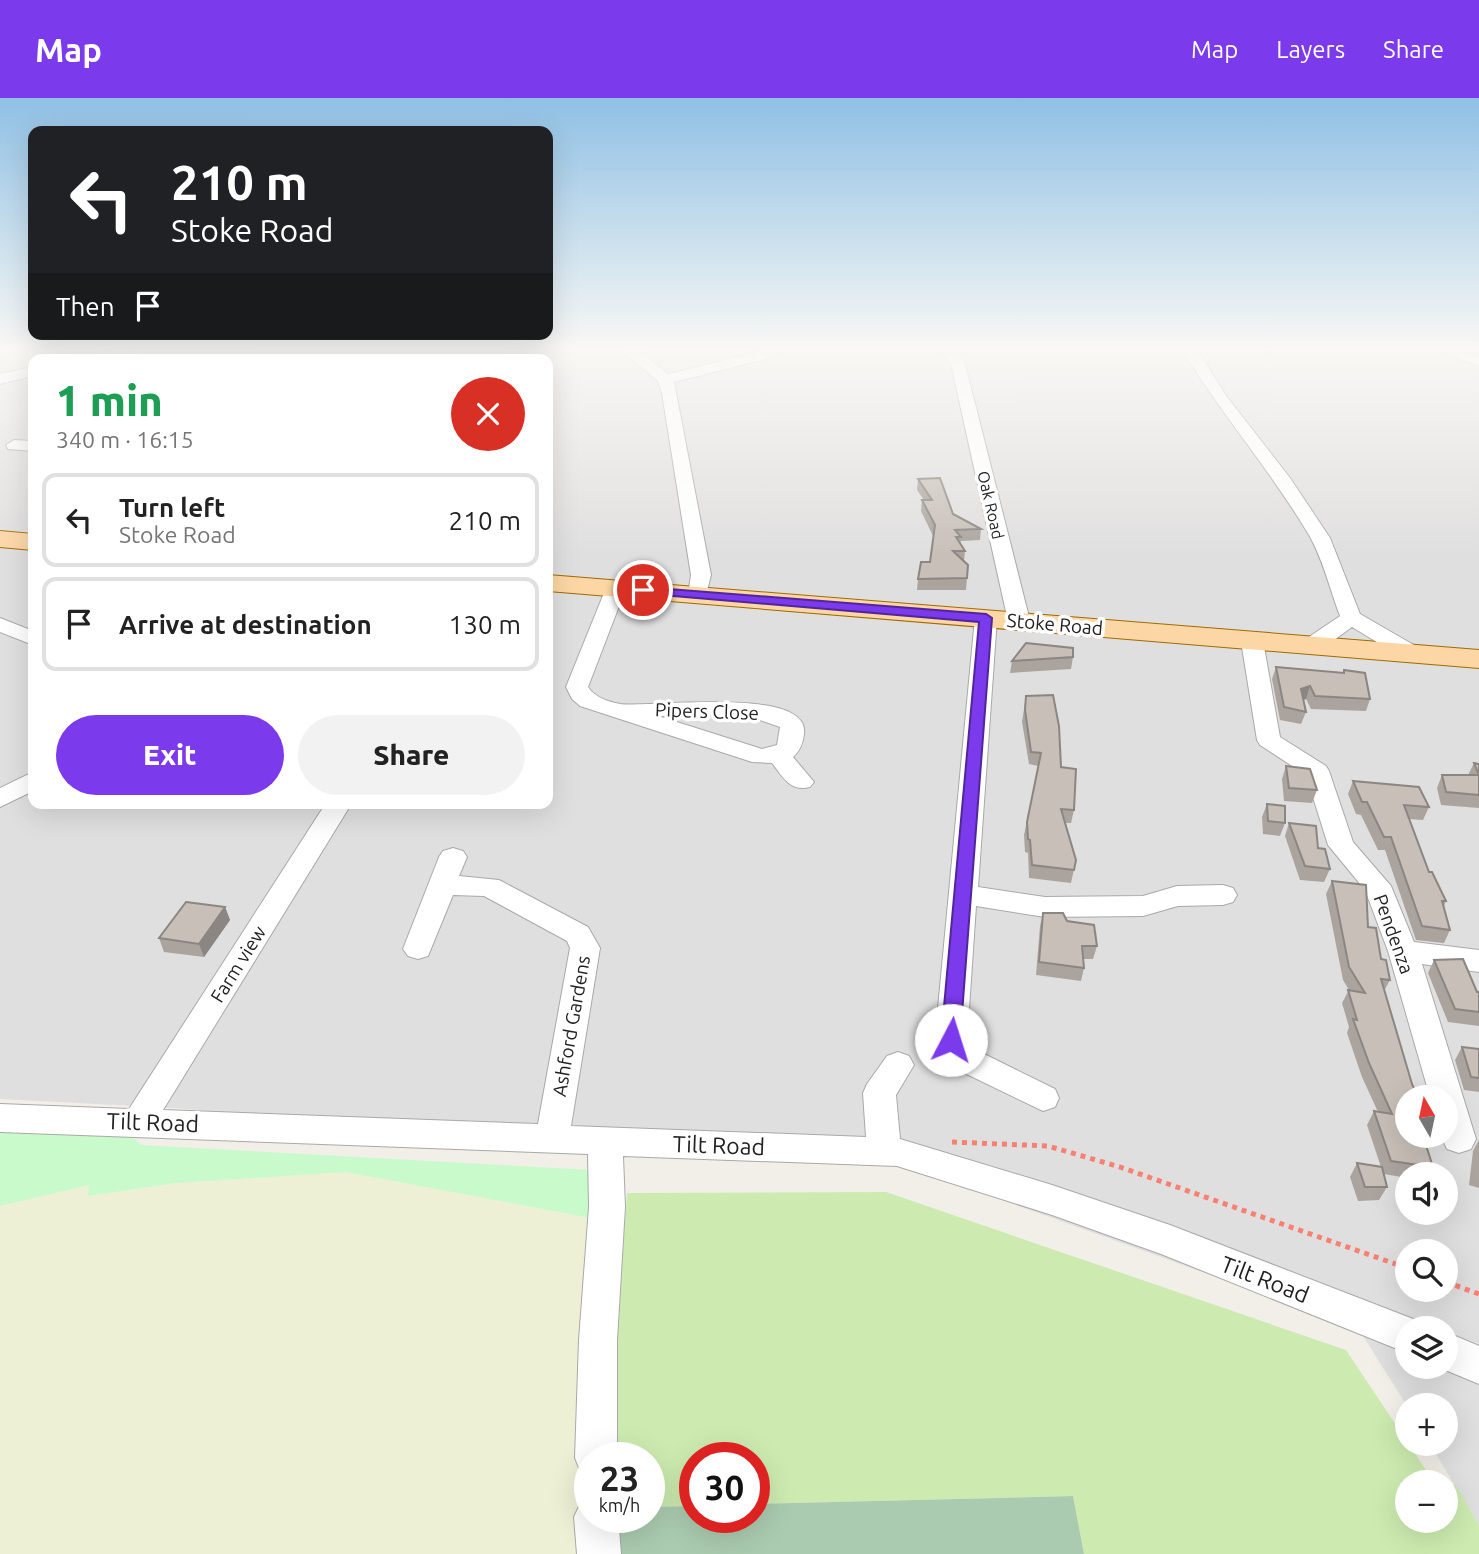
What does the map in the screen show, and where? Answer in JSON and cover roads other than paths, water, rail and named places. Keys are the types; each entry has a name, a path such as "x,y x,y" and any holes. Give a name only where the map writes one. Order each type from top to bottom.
{"main road":[{"path":"0,539 28,542"},
{"name":"Stoke Road","path":"553,583 1479,659"}],"street":[{"path":"672,419 701,575 698,595"},
{"name":"Oak Road","path":"971,419 1019,621"},
{"path":"1235,419 1284,482 1320,538 1351,618 1411,653"},
{"path":"14,445 28,446"},
{"name":"Pipers Close","path":"615,588 577,687 588,701 624,710 649,722 761,757 778,755 788,749 793,731 791,723 767,712 664,708 624,710"},
{"path":"986,618 951,1040 965,1059 1043,1098"},
{"path":"1311,646 1351,618"},
{"path":"0,624 28,637"},
{"name":"Pendenza","path":"1252,641 1269,740 1317,771 1342,845 1377,886 1403,951 1463,1125"},
{"path":"778,755 801,782"},
{"path":"0,799 28,783"},
{"name":"Farm view","path":"139,1121 335,809"},
{"path":"418,949 453,857"},
{"name":"Ashford Gardens","path":"443,885 489,887 578,934 585,948 552,1139"},
{"path":"962,894 1045,907 1143,906 1177,896 1223,895"},
{"path":"1403,951 1479,961"},
{"path":"884,1151 879,1093 898,1065"},
{"name":"Tilt Road","path":"0,1118 139,1121 898,1152 1052,1200 1170,1241 1395,1330"},
{"path":"596,1442 598,1340 607,1207 605,1141"},
{"path":"1458,1356 1479,1365"},
{"path":"597,1533 599,1554"}]}
